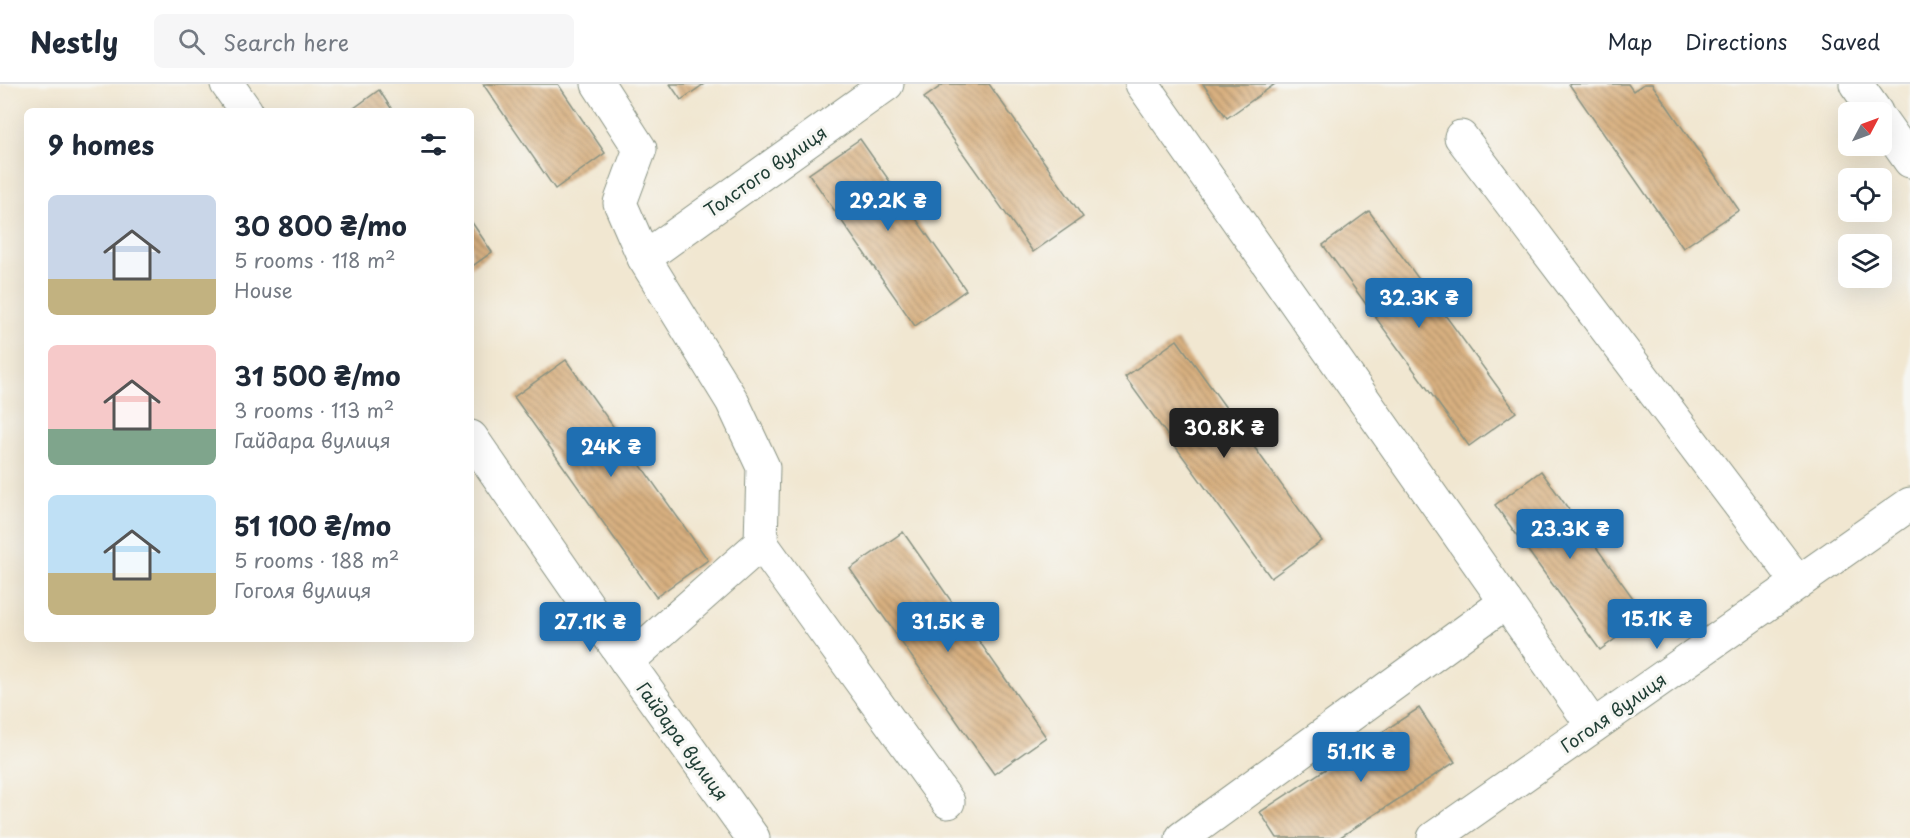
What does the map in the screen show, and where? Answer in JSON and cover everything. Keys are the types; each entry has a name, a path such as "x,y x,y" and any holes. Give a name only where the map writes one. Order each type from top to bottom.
{"street":[{"path":"227,84 244,108"},
{"path":"598,84 640,149 620,203 644,258 732,401 763,467 761,543 948,802"},
{"name":"Толстого вулиця","path":"644,258 887,84"},
{"path":"1142,84 1593,726"},
{"path":"1856,84 1869,102"},
{"path":"1892,136 1910,161"},
{"path":"1461,137 1798,582"},
{"name":"Гайдара вулиця","path":"474,441 627,662 753,838"},
{"name":"Гоголя вулиця","path":"1434,838 1910,504"},
{"path":"627,662 761,543"},
{"path":"1182,838 1506,602"}],"building":[{"path":"483,84 558,84 605,153 555,189"},
{"path":"670,84 704,84 681,100"},
{"path":"944,84 989,84 1083,217 1033,252 924,98"},
{"path":"1203,84 1275,84 1227,118"},
{"path":"1569,84 1628,84 1633,91 1644,84 1652,84 1739,210 1683,248"},
{"path":"379,90 391,108 354,108"},
{"path":"860,139 966,290 915,326 809,174"},
{"path":"1369,211 1516,412 1469,446 1323,245"},
{"path":"474,225 492,252 474,265"},
{"path":"1177,340 1322,541 1271,578 1125,377"},
{"path":"566,360 708,560 656,597 514,397"},
{"path":"1541,471 1646,616 1600,650 1495,505"},
{"path":"903,532 1046,737 994,774 850,569"},
{"path":"1419,708 1455,762 1339,838 1277,838 1260,812"}]}
